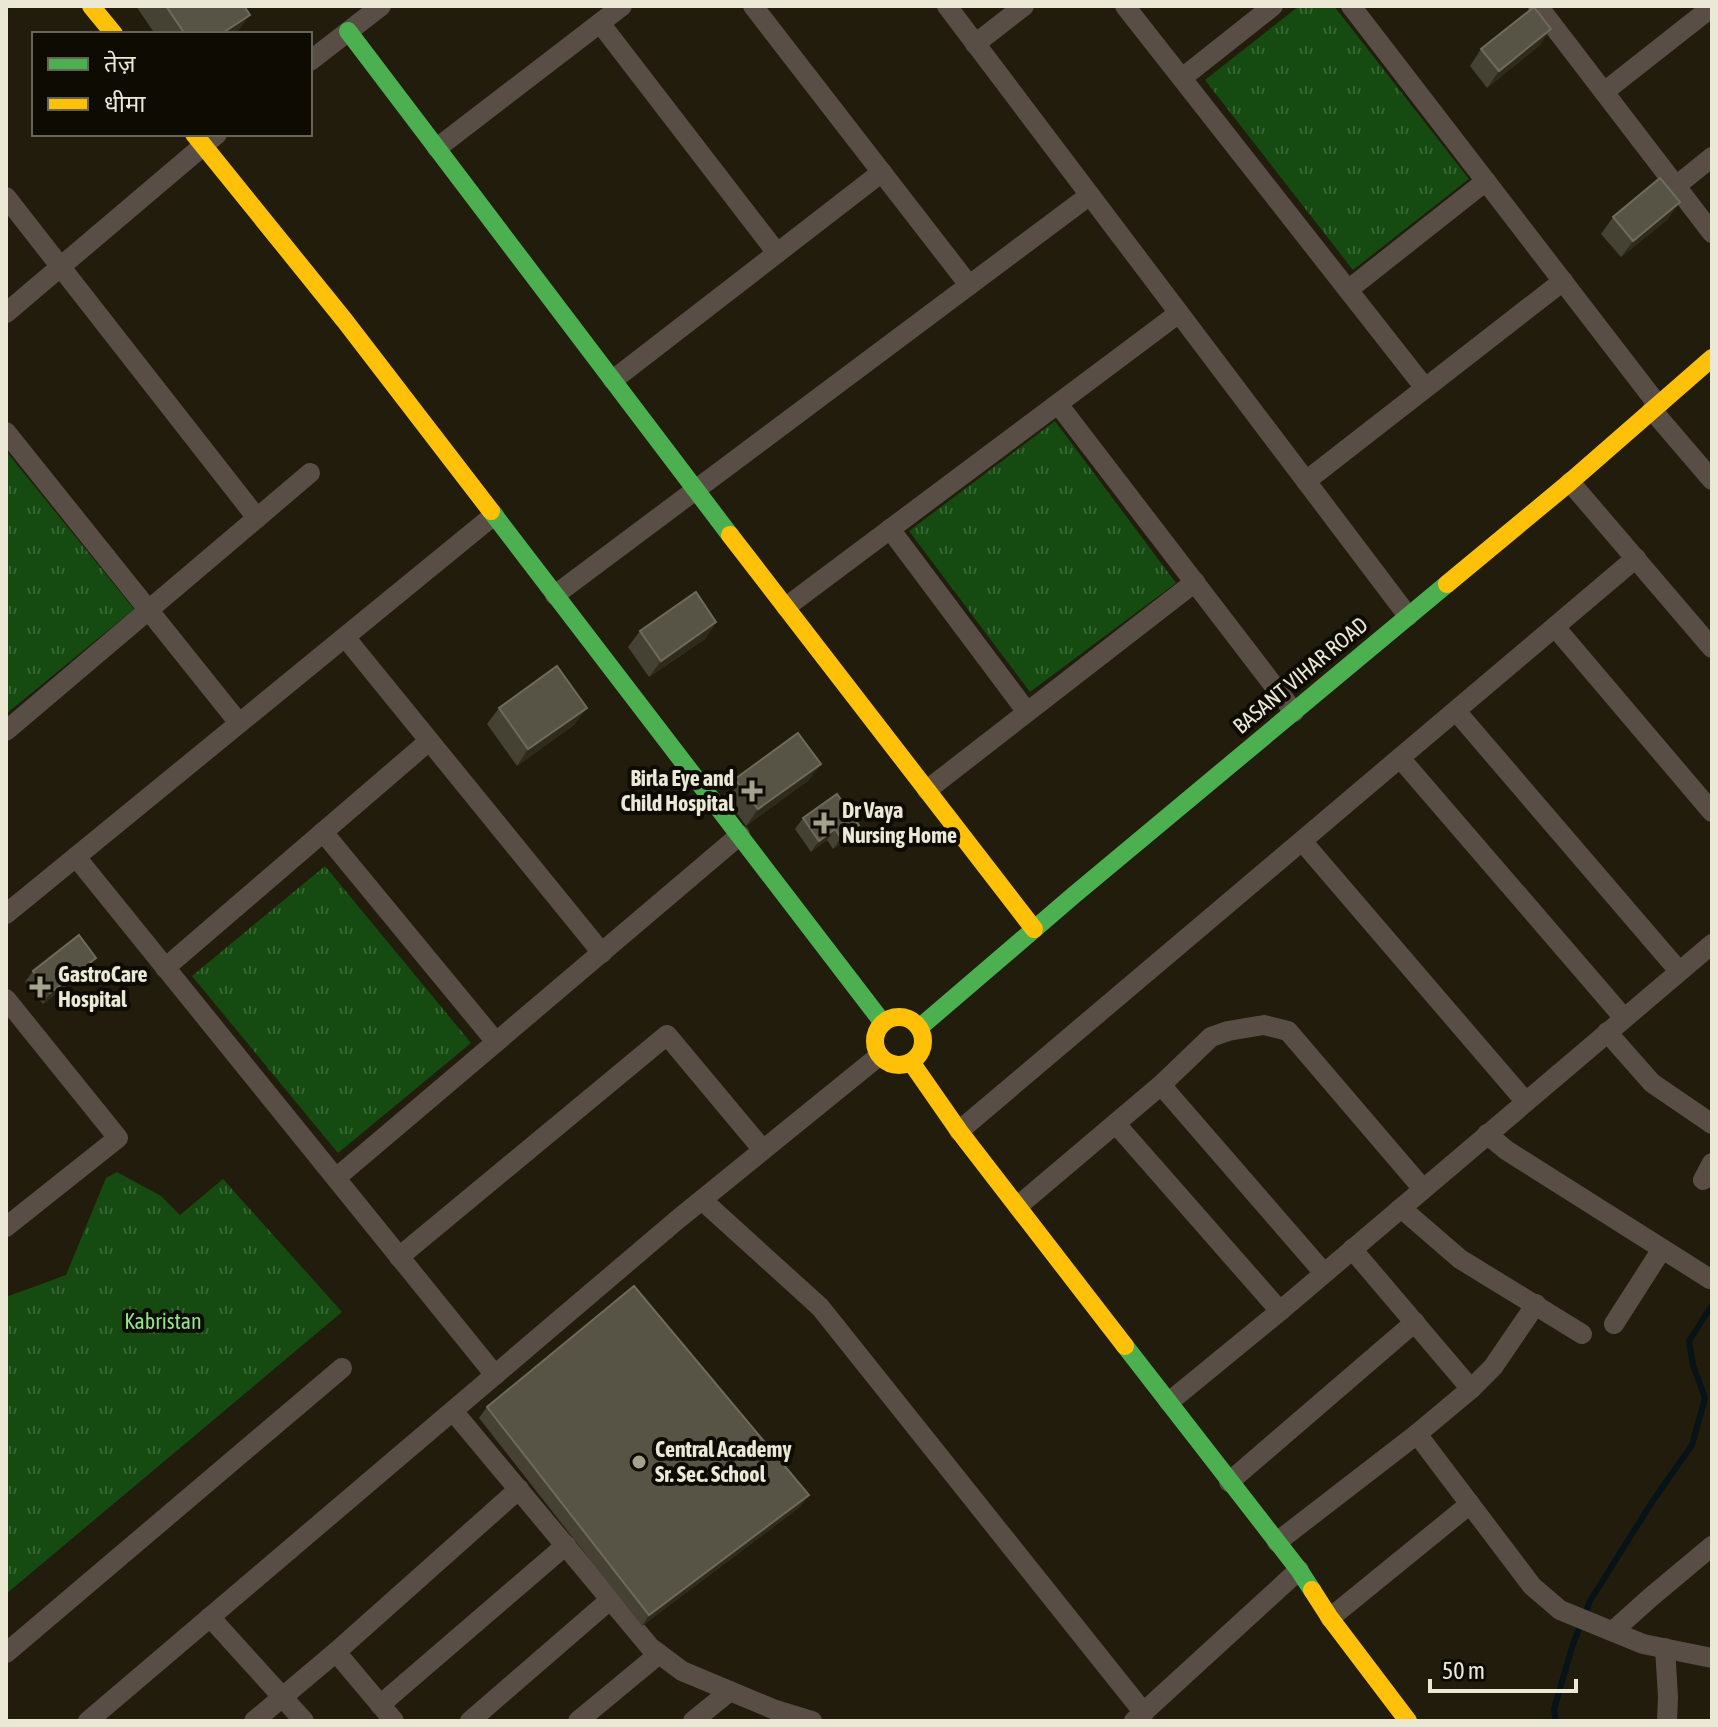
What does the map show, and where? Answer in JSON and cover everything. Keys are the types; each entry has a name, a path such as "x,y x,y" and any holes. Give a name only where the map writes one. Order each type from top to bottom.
{"street":[{"path":"91,6 112,32"},
{"path":"312,59 381,6"},
{"path":"437,148 622,6"},
{"path":"753,6 969,285"},
{"path":"947,6 1408,616"},
{"path":"975,44 1024,6"},
{"path":"1125,6 1425,388"},
{"path":"1182,78 1273,6"},
{"path":"1351,6 1712,480"},
{"path":"1538,6 1712,233"},
{"path":"1604,92 1712,7"},
{"path":"600,23 777,253"},
{"path":"348,31 1034,929"},
{"path":"6,313 205,138 883,1023"},
{"path":"1676,186 1712,157"},
{"path":"613,380 882,172"},
{"path":"1348,290 1486,181"},
{"path":"555,595 1090,195"},
{"path":"6,197 257,518"},
{"path":"1306,481 1563,281"},
{"path":"786,607 1179,313"},
{"name":"BASANT VIHAR ROAD","path":"919,1028 1570,482 1712,358"},
{"path":"1058,404 1294,712"},
{"path":"6,432 239,723"},
{"path":"6,731 310,473"},
{"path":"1570,482 1712,648"},
{"path":"6,914 494,515"},
{"path":"890,529 1027,712"},
{"path":"959,1131 1636,558"},
{"path":"927,790 1195,582"},
{"path":"1555,627 1712,812"},
{"path":"345,637 602,953"},
{"path":"1456,711 1679,971"},
{"path":"165,968 429,741"},
{"path":"1400,758 1624,1018"},
{"path":"323,832 496,1042"},
{"path":"336,1178 740,835"},
{"path":"1302,841 1525,1101"},
{"path":"76,857 495,1375"},
{"path":"1169,1402 1712,944"},
{"path":"6,999 118,1138 6,1227"},
{"path":"894,1017 904,1018 919,1028 921,1051 911,1062 895,1065 879,1056 875,1039 883,1023 894,1017"},
{"path":"1018,1206 1161,1085 1211,1037 1264,1025 1288,1031 1423,1189"},
{"path":"1607,1032 1652,1083 1712,1124"},
{"path":"399,1257 667,1035 763,1150"},
{"path":"88,1721 702,1200 879,1056"},
{"path":"911,1062 959,1131 1299,1570 1330,1618 1408,1721"},
{"path":"1161,1085 1324,1273"},
{"path":"1116,1124 1280,1311"},
{"path":"1487,1134 1506,1150 1710,1279"},
{"path":"702,1200 820,1307 1139,1717 1299,1570"},
{"path":"1401,1208 1460,1259 1582,1334"},
{"path":"1352,1249 1471,1389"},
{"path":"1614,1324 1662,1249"},
{"path":"1277,1542 1471,1389 1493,1367 1536,1304"},
{"path":"1229,1482 1415,1322"},
{"path":"6,1653 342,1368"},
{"path":"453,1411 650,1647 682,1671 786,1717 812,1721"},
{"path":"1417,1434 1532,1586 1560,1610 1643,1644 1712,1658"},
{"path":"254,1721 519,1489"},
{"path":"1330,1618 1470,1504"},
{"path":"380,1705 566,1545"},
{"path":"1609,1629 1712,1546"},
{"path":"470,1721 611,1599"},
{"path":"210,1617 304,1721"},
{"path":"1665,1648 1667,1721"},
{"path":"336,1652 394,1721"},
{"path":"578,1721 659,1654"},
{"path":"693,1721 730,1691"}],"green space":[{"path":"1299,6 1334,6 1469,179 1353,270 1205,80"},
{"path":"1055,421 1176,583 1030,692 909,531"},
{"path":"6,451 134,609 6,714"},
{"path":"325,866 471,1043 338,1153 192,976"},
{"name":"Kabristan","path":"117,1172 161,1196 180,1215 223,1179 342,1312 6,1594 6,1297 66,1275 106,1178"}],"building":[{"path":"166,6 244,6 250,15 224,32 184,32"},
{"path":"1534,7 1551,29 1499,71 1481,49"},
{"path":"1660,178 1680,202 1633,241 1613,217"},
{"path":"696,592 716,622 661,661 640,631"},
{"path":"557,666 587,708 528,749 499,708"},
{"path":"798,733 821,764 758,809 735,779"},
{"path":"837,794 859,825 841,838 835,829 819,841 803,818"},
{"path":"79,935 96,958 50,993 33,971"},
{"name":"Central Academy Sr. Sec. School","path":"634,1286 809,1495 649,1615 487,1407"}],"waterway":[{"path":"1556,1721 1554,1709 1573,1644 1590,1601 1692,1445 1705,1398 1693,1365 1689,1341 1712,1305"}],"traffic: fast":[{"path":"348,31 730,535"},
{"path":"491,511 883,1023"},
{"path":"919,1028 1447,584"},
{"path":"1125,1346 1312,1590"}],"traffic: slow":[{"path":"91,6 112,32"},
{"path":"196,136 345,321 491,511"},
{"path":"1447,584 1712,358"},
{"path":"730,535 1034,929"},
{"path":"899,1017 916,1024 923,1041 916,1058 899,1065 882,1058 875,1041 882,1024 899,1017"},
{"path":"911,1062 959,1131 1125,1346"},
{"path":"1312,1590 1408,1721"}],"place":[{"name":"Birla Eye and Child Hospital","path":"752,791"},
{"name":"Dr Vaya Nursing Home","path":"824,823"},
{"name":"GastroCare Hospital","path":"40,987"},
{"name":"Central Academy Sr. Sec. School","path":"639,1462"}]}
